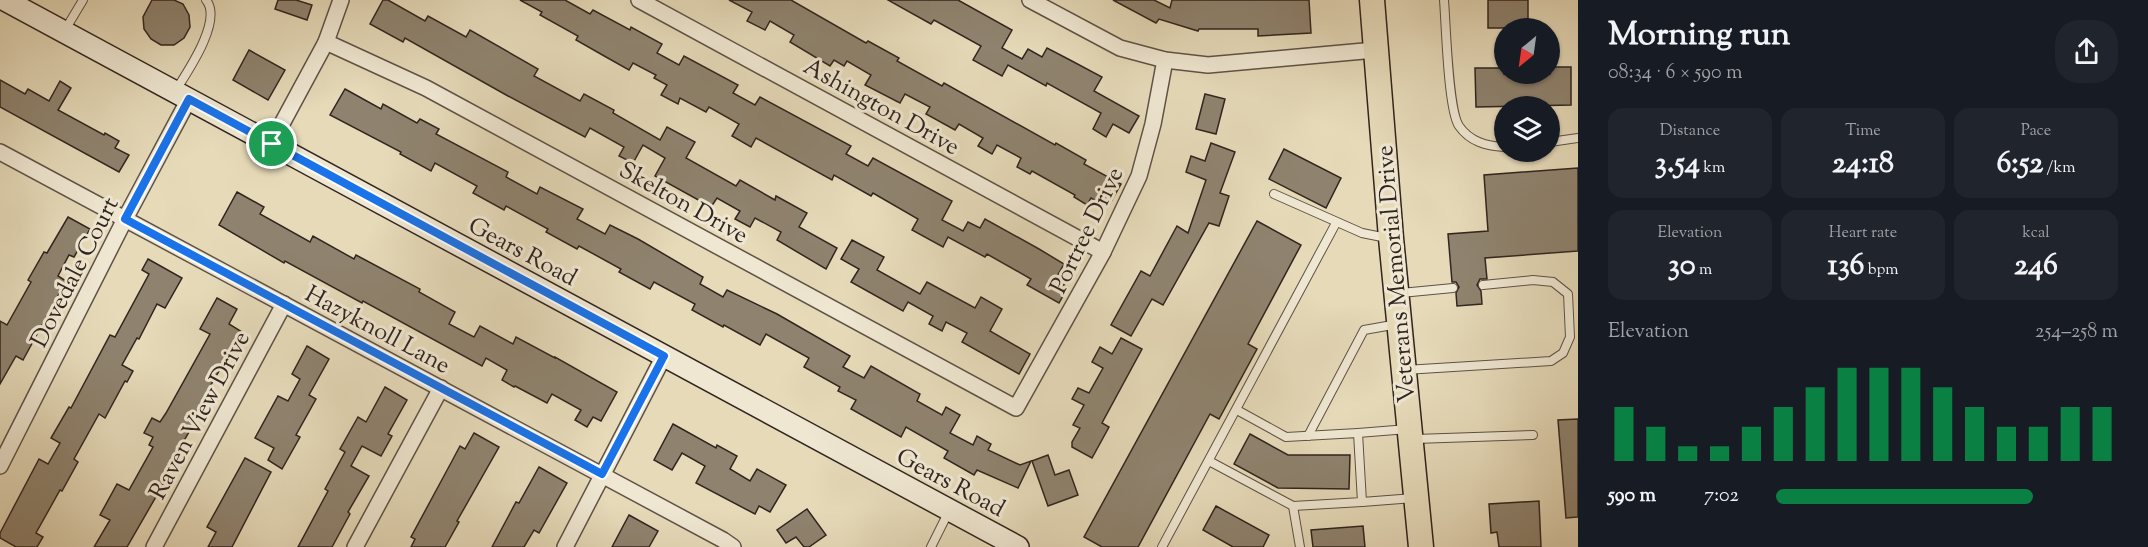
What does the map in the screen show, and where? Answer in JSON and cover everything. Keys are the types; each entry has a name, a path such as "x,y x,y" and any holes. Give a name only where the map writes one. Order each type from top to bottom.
{"main road":[{"name":"Gears Road","path":"5,0 1018,547"},
{"name":"Veterans Memorial Drive","path":"1372,0 1391,238 1421,547"}],"street":[{"path":"272,144 326,42 340,0"},
{"name":"Ashington Drive","path":"639,0 1103,252"},
{"path":"1030,0 1120,48 1165,60 1208,65 1376,50"},
{"name":"Skelton Drive","path":"326,42 426,88 1016,408"},
{"name":"Portree Drive","path":"1016,408 1119,222 1142,168 1165,60"},
{"name":"Dovedale Court","path":"0,466 125,219 182,96"},
{"name":"Hazyknoll Lane","path":"0,153 602,474 733,547"},
{"name":"Raven View Drive","path":"154,547 284,304"},
{"path":"565,547 664,356"},
{"path":"355,547 441,388"}],"lane":[{"path":"64,32 83,0"},
{"path":"182,96 191,65 209,28 212,9 206,0"},
{"path":"1444,0 1452,97 1457,124 1476,141 1494,146"},
{"path":"1560,141 1578,138"},
{"path":"1274,194 1335,223 1362,233 1391,238"},
{"path":"1162,547 1335,223"},
{"path":"1404,370 1551,362 1563,353 1570,337 1568,294 1553,282 1533,280 1482,285"},
{"path":"1396,293 1453,288"},
{"path":"1308,436 1364,330 1399,324"},
{"path":"1237,410 1286,437 1358,433 1533,435"},
{"path":"1358,433 1362,502"},
{"path":"1209,461 1293,506 1416,497"},
{"path":"1293,506 1300,547"},
{"path":"931,547 950,510"}],"building":[{"path":"152,0 174,0 183,4 189,15 190,27 184,38 174,45 161,45 151,39 144,29 143,17"},
{"path":"278,0 296,0 312,5 307,20 275,9"},
{"path":"383,0 388,0 425,21 428,16 466,37 470,30 538,69 534,76 580,101 584,94 614,110 613,113 660,140 667,127 695,142 686,158 736,186 740,180 775,200 776,196 807,213 799,227 837,248 826,269 777,240 781,232 755,218 750,227 735,219 740,211 717,198 711,207 655,176 665,158 643,145 633,163 619,156 624,147 590,128 585,137 405,38 403,42 370,24"},
{"path":"520,0 565,0 590,14 593,10 630,30 631,27 662,44 657,53 679,65 684,56 738,85 733,93 755,105 760,97 851,146 846,154 868,166 873,158 952,201 942,220 963,231 968,222 980,228 985,219 1039,249 1064,264 1055,280 1068,287 1059,303 1027,285 1031,279 987,254 985,257 948,237 943,247 912,230 918,219 873,193 871,196 834,175 832,180 756,138 751,147 732,136 739,124 709,107 706,112 680,98 678,104 661,95 667,85 654,78 656,75 633,63 629,70 576,40 578,36 540,15 542,12"},
{"path":"729,0 791,0 866,43 868,41 899,58 897,61 942,86 944,83 1055,145 1056,143 1086,160 1084,164 1121,184 1108,207 1091,198 1087,205 1074,197 1075,195 1032,171 1030,174 1017,167 1021,158 997,145 992,154 978,146 983,138 959,124 955,130 926,114 930,107 905,94 900,103 865,85 871,75 847,61 844,66 834,60 830,66 790,42 794,35 770,21 765,30 747,21 752,12"},
{"path":"888,0 958,0 1012,30 1002,48 1022,59 1028,49 1042,57 1047,48 1102,77 1094,91 1139,116 1129,133 1113,124 1106,137 1093,129 1101,113 1047,83 1046,86 1008,65 1002,76 973,60 981,46 934,20 931,24"},
{"path":"1113,0 1154,0 1170,8 1172,0 1309,0 1311,33 1258,36 1258,29 1199,29 1198,31 1159,19 1156,23"},
{"path":"1488,0 1528,0 1528,18 1494,18 1494,28 1488,28"},
{"path":"249,50 285,70 268,100 233,80"},
{"path":"1560,67 1571,67 1571,105 1560,105 1560,96 1494,96 1494,107 1476,107 1475,68 1494,68 1494,84 1560,84"},
{"path":"0,80 25,94 28,89 49,101 60,81 71,88 58,110 119,141 115,148 129,155 119,172 0,107"},
{"path":"345,89 381,109 383,104 417,123 420,119 439,129 436,134 508,172 506,177 537,194 540,187 583,209 577,219 605,234 610,225 638,239 703,277 700,284 723,297 727,290 777,314 850,356 843,367 864,378 871,366 920,394 917,401 942,415 946,407 960,415 950,433 973,445 977,436 991,444 988,450 1020,465 1031,461 1018,488 977,470 974,475 944,458 948,451 906,427 901,437 851,409 856,400 838,391 840,387 804,367 809,358 766,334 760,345 724,325 723,327 692,310 695,304 654,282 650,289 619,272 621,269 579,246 577,249 546,232 548,229 506,206 504,210 473,193 477,186 435,163 431,171 400,154 401,152 330,115"},
{"path":"1205,94 1225,99 1216,134 1196,129"},
{"path":"1211,143 1235,152 1220,193 1229,196 1219,226 1209,223 1163,305 1152,299 1131,336 1111,325 1141,271 1150,276 1177,226 1188,233 1206,180 1186,172 1191,156 1205,161"},
{"path":"1284,149 1341,178 1326,208 1269,179"},
{"path":"1578,168 1578,251 1485,258 1487,279 1480,279 1477,285 1481,291 1482,304 1457,306 1456,293 1459,287 1456,282 1452,282 1448,234 1488,231 1484,175"},
{"path":"237,192 264,207 260,214 310,242 313,236 354,259 356,255 420,289 419,292 455,312 449,324 474,337 480,326 513,344 516,337 617,392 601,421 593,417 587,427 575,420 581,410 552,394 547,403 514,387 502,380 507,370 486,358 482,366 363,301 362,303 285,261 284,263 219,225"},
{"path":"68,217 90,229 74,257 69,255 58,276 66,281 23,360 16,356 0,384 0,321 7,325 31,282 28,280"},
{"path":"1257,221 1301,245 1248,344 1257,349 1219,419 1210,414 1138,547 1102,547 1084,537"},
{"path":"852,240 884,257 877,270 920,294 927,282 975,308 981,297 1002,309 990,331 1030,354 1019,374 962,342 967,333 946,322 942,331 929,324 933,316 908,302 903,311 851,282 859,269 841,259"},
{"path":"148,259 182,278 165,308 157,304 139,339 137,338 122,365 133,371 105,418 99,414 74,459 78,462 36,533 43,537 37,547 16,547 0,538 0,533 39,459 48,464 60,443 51,438 69,407 71,408 110,335 115,337 149,274 142,270"},
{"path":"217,298 237,309 229,324 242,332 209,388 213,390 169,467 172,469 127,547 94,547 110,520 100,515 117,484 129,490 153,447 149,445 153,437 144,433 152,418 160,422 210,334 200,329"},
{"path":"1121,338 1142,349 1102,423 1109,427 1092,458 1072,447 1072,442 1080,428 1073,425 1084,405 1072,399 1078,388 1089,393 1103,368 1092,362 1100,347 1112,354"},
{"path":"307,346 329,359 309,395 316,399 296,435 300,437 282,469 268,460 274,448 255,438 278,396 288,401 300,379 292,374"},
{"path":"385,387 407,400 388,434 392,436 381,456 362,446 351,466 369,476 348,512 350,514 332,547 298,547 328,491 325,489 345,452 340,449 358,417 366,422"},
{"path":"1578,419 1578,517 1566,518 1558,420"},
{"path":"673,424 716,448 717,445 737,456 730,469 750,481 757,469 786,485 770,512 759,506 755,514 696,483 705,466 682,453 672,470 654,460"},
{"path":"474,433 499,447 457,521 459,522 445,547 411,547 415,539 411,537 460,446 465,449"},
{"path":"1250,434 1288,455 1350,455 1349,489 1278,488 1234,464"},
{"path":"1048,455 1055,475 1069,470 1078,495 1048,506 1032,461"},
{"path":"245,458 271,472 232,547 208,547 216,532 207,527"},
{"path":"539,467 567,483 539,533 534,530 524,547 492,547 516,502 519,503"},
{"path":"1539,501 1541,547 1499,547 1497,532 1491,533 1489,504"},
{"path":"1216,506 1269,535 1263,547 1233,547 1203,530"},
{"path":"807,509 826,535 809,547 804,547 796,537 786,543 777,530"},
{"path":"629,515 658,531 649,547 612,547"},
{"path":"1363,526 1365,547 1313,547 1311,530"}],"route":[{"path":"189,99 272,144 664,356 602,474 125,219 189,99"}]}
